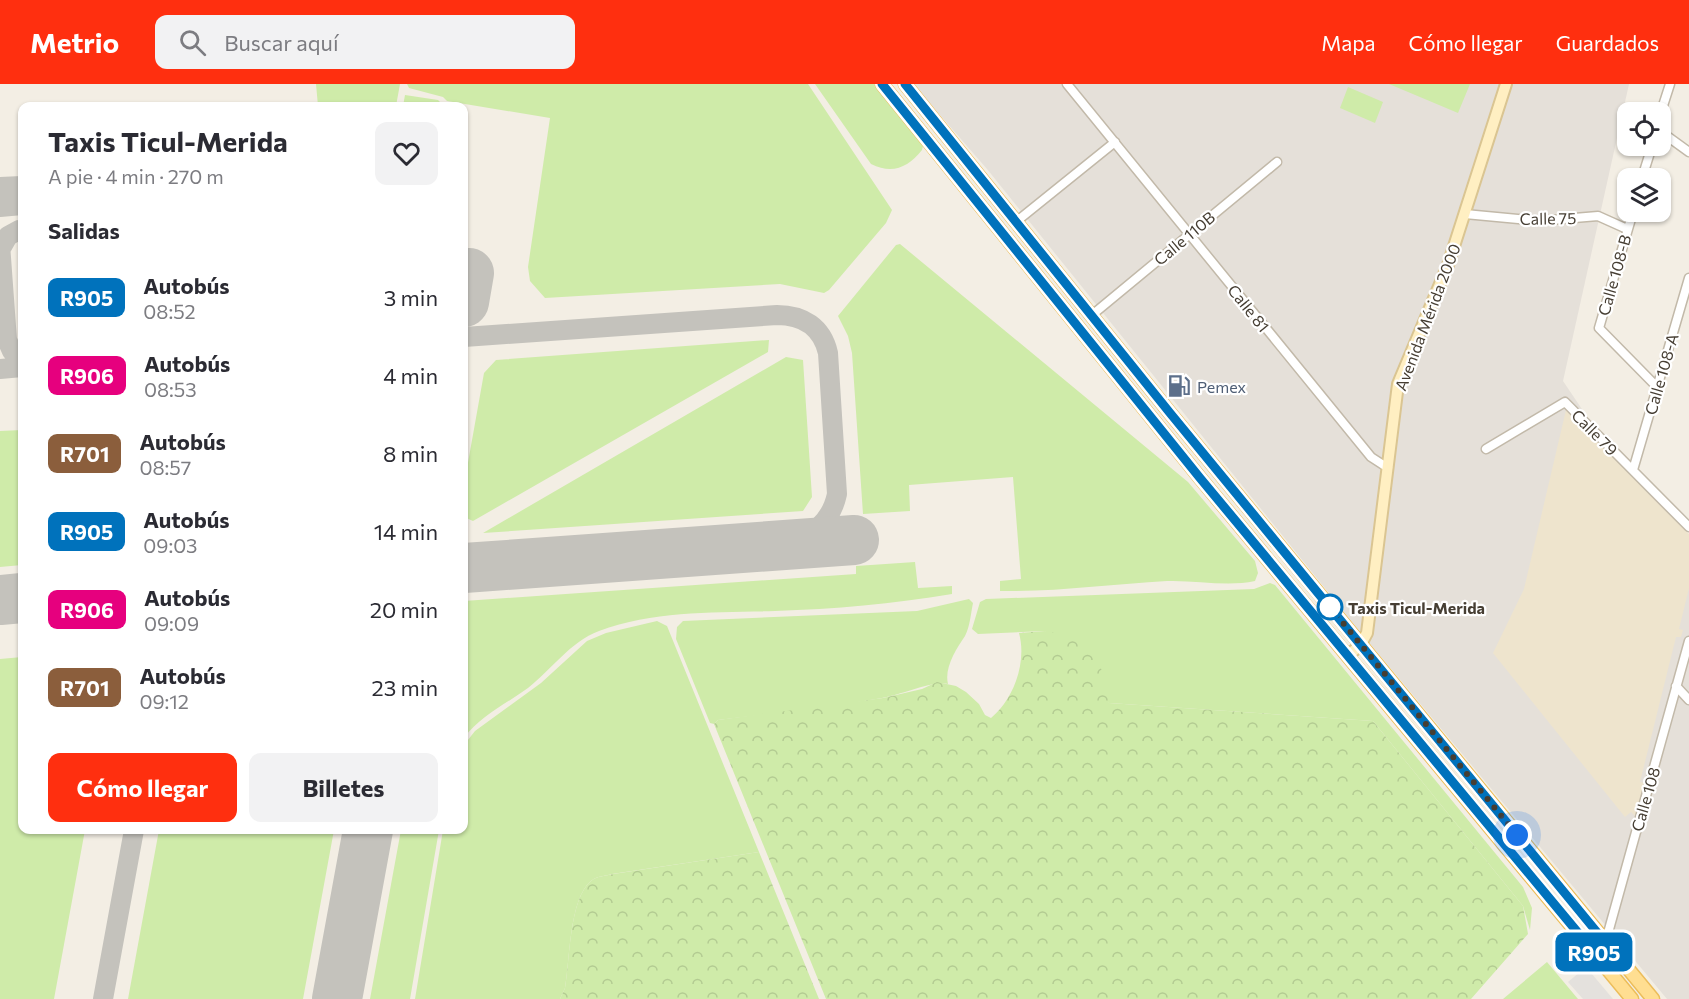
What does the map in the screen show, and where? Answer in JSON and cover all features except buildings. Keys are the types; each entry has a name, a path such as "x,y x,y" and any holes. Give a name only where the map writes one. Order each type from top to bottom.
{"main road":[{"path":"882,84 1348,656 1632,999"},
{"path":"905,84 1653,999"},
{"name":"Avenida Mérida 2000","path":"1361,644 1367,633 1398,384 1448,265 1506,84"},
{"path":"1348,656 1361,644"}],"street":[{"name":"Calle 81","path":"1066,84 1371,458 1388,468"},
{"path":"1664,102 1670,84"},
{"path":"1671,139 1689,152"},
{"path":"1017,221 1115,142"},
{"name":"Calle 110B","path":"1092,315 1188,233 1277,162"},
{"name":"Calle 75","path":"1465,214 1539,221 1598,216 1627,229"},
{"name":"Calle 108-B","path":"1629,222 1599,328 1657,387"},
{"name":"Calle 108-A","path":"1633,470 1689,278"},
{"name":"Calle 79","path":"1486,449 1565,402 1689,527"},
{"name":"Calle 108","path":"1605,942 1689,641"},
{"path":"1677,686 1689,700"},
{"path":"1594,952 1605,942"}],"shaded area":[{"path":"913,84 1629,84 1625,102 1617,102 1617,138 1563,381 1689,568 1689,999 1667,999 1357,628 987,169"},
{"path":"1566,410 1689,534 1689,588 1679,629 1683,630 1681,637 1676,637 1640,782 1645,783 1636,817 1631,812 1625,817 1493,653 1524,589"},
{"path":"1586,967 1613,999 1583,999 1568,982"}],"green space":[{"path":"316,84 400,84 397,102 318,102"},
{"path":"407,84 808,84 892,210 886,223 824,293 780,284 545,298 530,281 528,267 550,118 468,104 468,102 447,101 443,97 409,88"},
{"path":"815,84 874,84 918,139 923,146 922,150 900,168 886,169 871,164"},
{"path":"1389,84 1470,84 1458,113"},
{"path":"1348,87 1383,102 1375,123 1340,108"},
{"path":"405,95 440,102 404,102"},
{"path":"900,244 1188,482 1255,561 1258,573 1255,581 1234,583 1167,581 1000,591 1000,581 1021,579 1013,477 909,485 910,511 863,514 852,353 848,336 838,316 896,245"},
{"path":"769,340 768,352 473,521 468,519 468,463 484,373 496,360"},
{"path":"786,357 803,360 812,497 803,511 483,533"},
{"path":"18,430 18,565 0,567 0,431"},
{"path":"915,562 918,588 952,586 952,594 908,601 841,607 664,616 620,624 599,631 579,642 528,688 485,717 468,733 468,601 856,574 856,566"},
{"path":"1270,583 1275,585 1523,887 1532,908 1530,930 1523,906 1373,721 1109,703 1045,631 978,634 972,629 980,602 986,599 1254,589"},
{"path":"969,599 973,603 969,624 949,665 948,684 933,684 890,696 841,705 718,720 714,724 710,723 676,639 677,627 683,621 917,611"},
{"path":"657,621 667,626 759,852 612,874 591,881 578,902 574,916 565,988 560,999 415,999 442,834 468,834 468,740 475,731 541,683 587,641 606,633"},
{"path":"1045,631 1095,642 1109,703 1373,721 1523,906 1528,934 1471,999 826,999 714,724 718,720 883,698 922,689 937,682 956,686 966,692 979,704 985,715 991,718 1006,701 1017,679 1021,656 1019,633"},
{"path":"18,657 18,834 84,834 54,999 0,999 0,659"},
{"path":"158,834 333,834 303,999 128,999"},
{"path":"400,834 438,834 410,999 370,999"},
{"path":"759,852 819,999 560,999 565,988 574,916 578,902 591,881 613,874"},
{"path":"1547,962 1578,999 1503,999"}],"taxiway":[{"path":"0,187 18,186"},
{"path":"0,207 18,205"},
{"path":"0,250 8,236 18,231"},
{"path":"0,244 7,340 12,351 18,356"},
{"path":"468,337 777,315 795,317 810,324 821,336 828,353 837,494 825,521 803,538 785,545"},
{"path":"0,369 18,367"},
{"path":"103,999 133,834"}],"runway":[{"path":"468,279 469,273"},
{"path":"468,568 854,540"},
{"path":"0,600 18,598"},
{"path":"337,999 367,834"}],"bus line":[{"name":"R905","path":"882,84 1200,478 1594,952 1605,942 1170,413 905,84"}],"place":[{"name":"Pemex","path":"1179,386"},
{"name":"Taxis Ticul-Merida","path":"1330,607"}],"route":[{"path":"1330,607 1517,835"}]}
